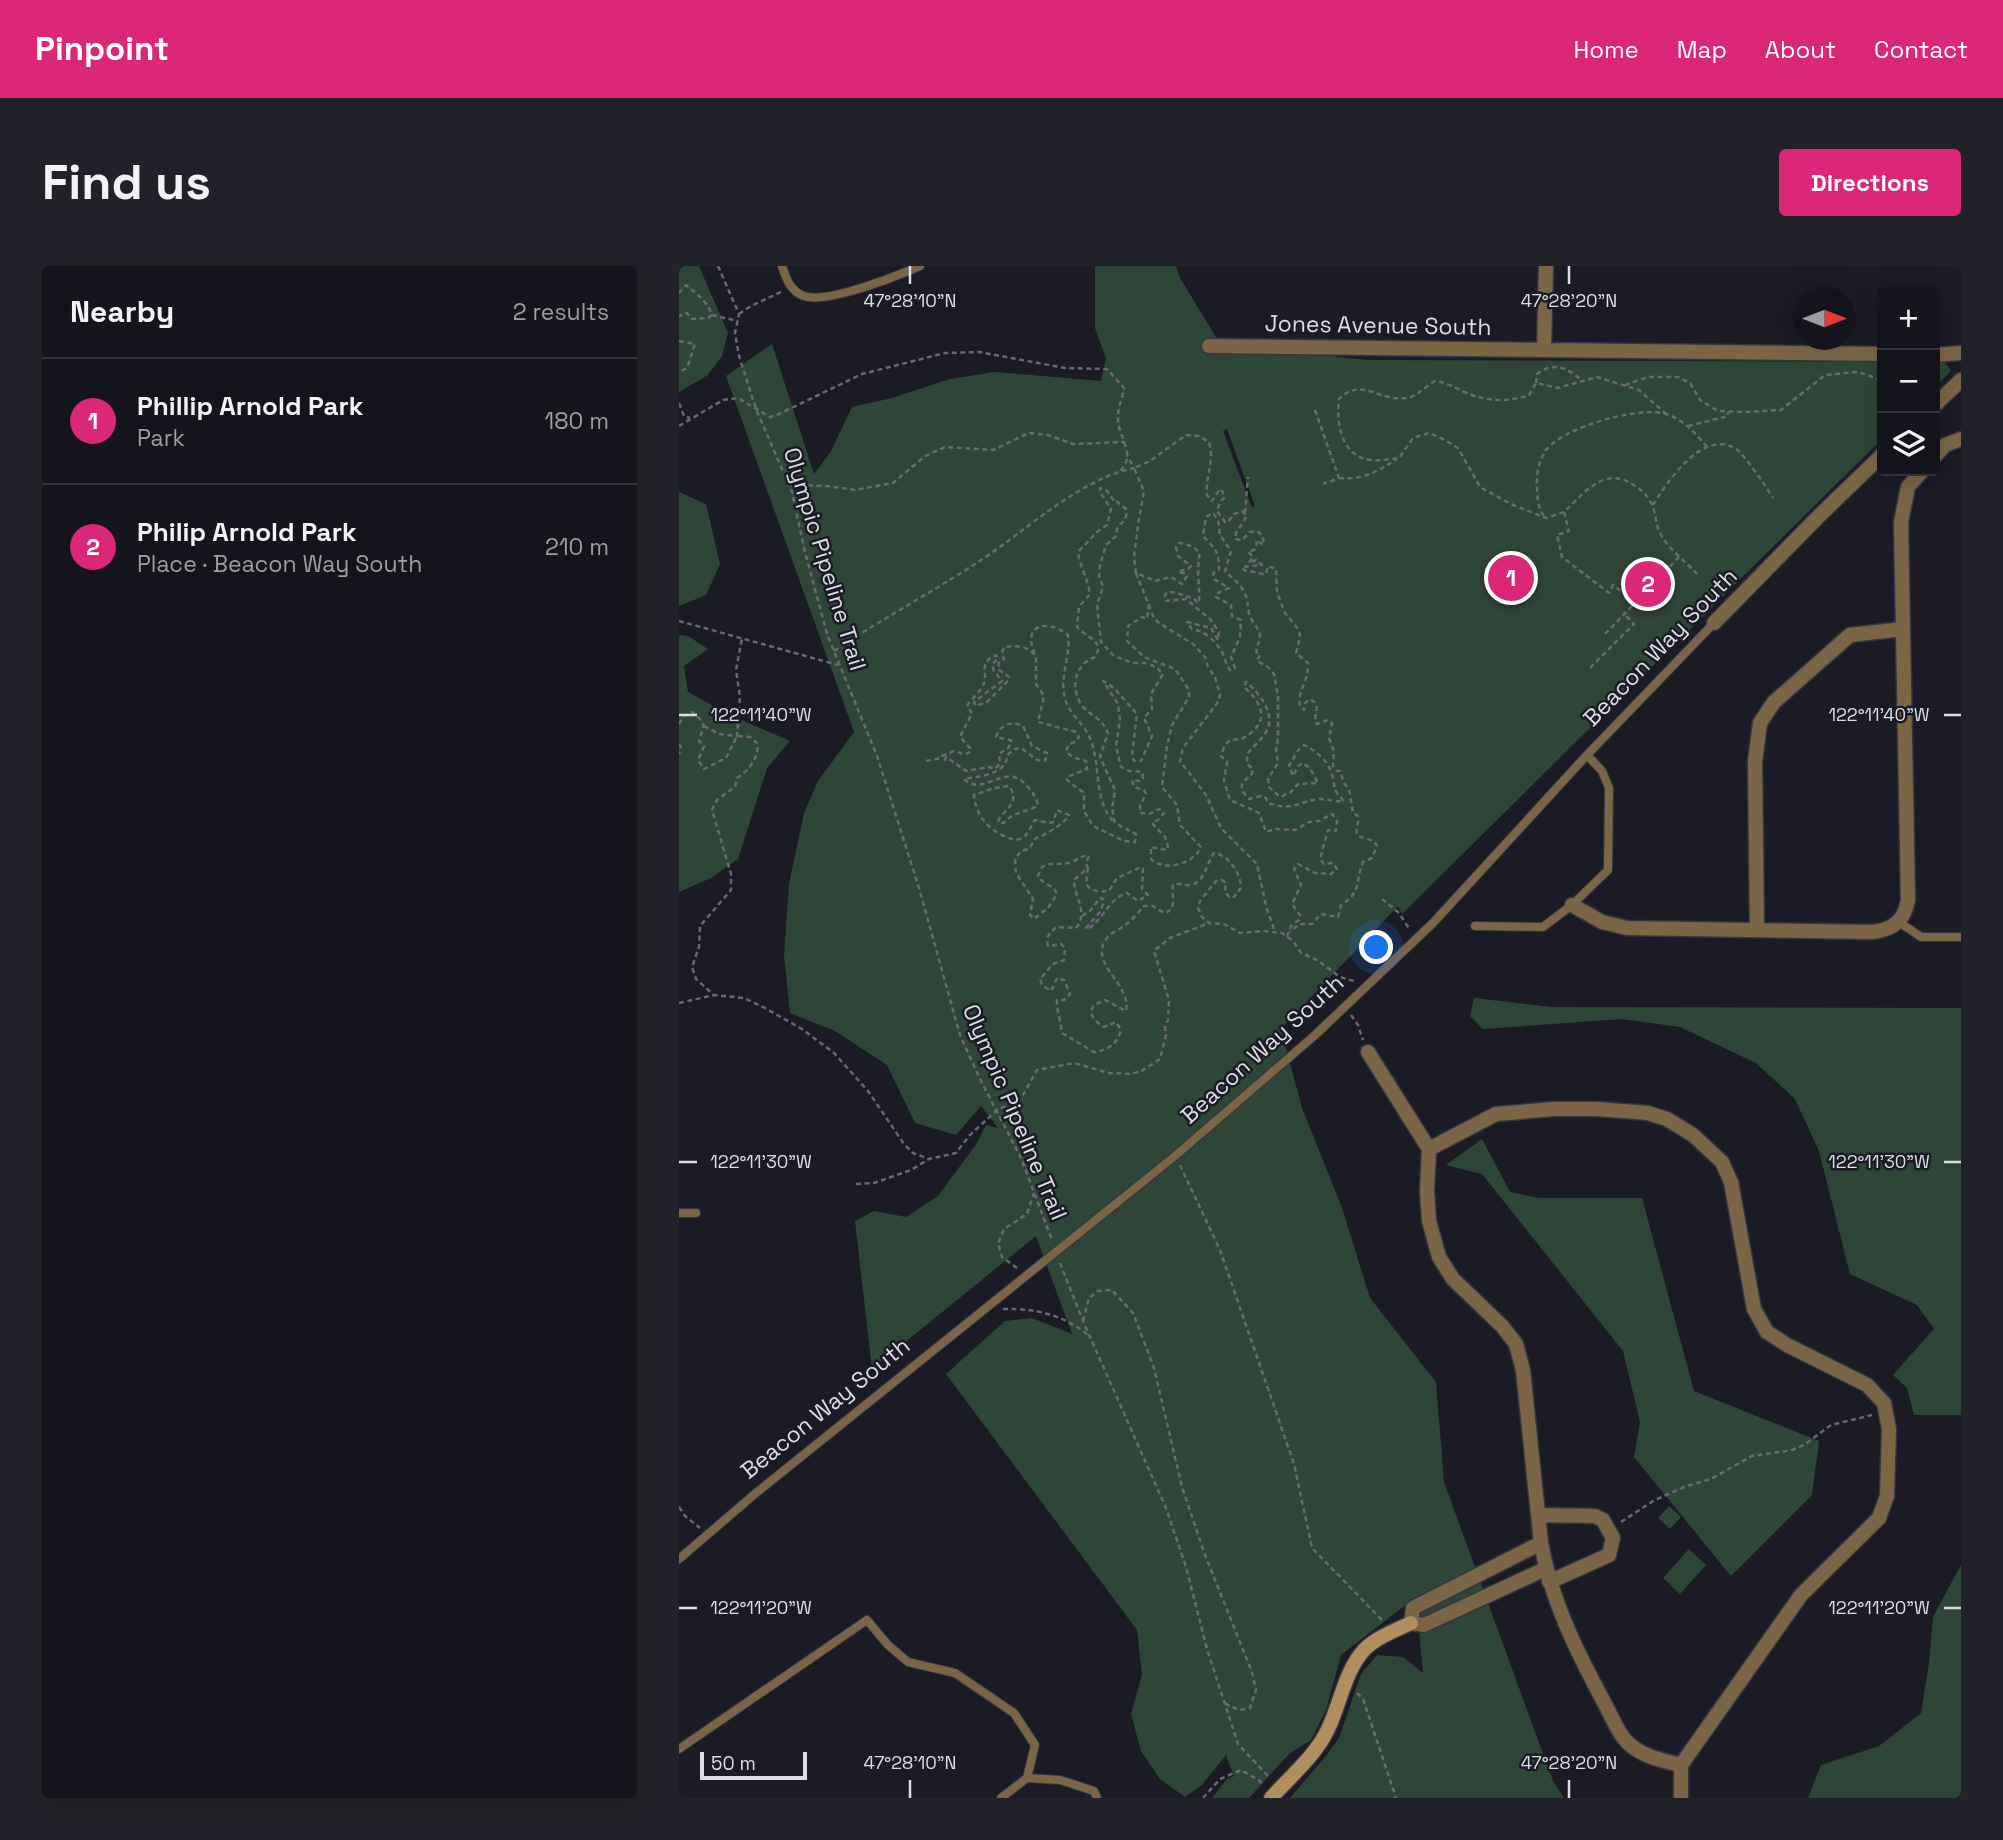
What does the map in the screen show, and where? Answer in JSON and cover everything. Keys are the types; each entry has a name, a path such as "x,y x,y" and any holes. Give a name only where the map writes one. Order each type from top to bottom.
{"street":[{"path":"1544,349 1546,266"},
{"name":"Jones Avenue South","path":"1209,346 1877,354"},
{"path":"1940,355 1961,353"},
{"path":"1940,400 1961,380"},
{"path":"1940,450 1945,445 1961,439"},
{"name":"Beacon Way South","path":"1714,623 1877,460"},
{"path":"1572,905 1602,922 1627,928 1873,932 1888,930 1899,922 1905,913 1908,900 1901,522 1908,487 1918,476"},
{"path":"1757,929 1755,762 1760,723 1774,702 1850,635 1903,629"},
{"path":"1368,1052 1429,1149 1428,1211 1439,1257 1453,1279 1502,1326 1516,1344 1523,1370 1541,1543 1547,1576 1556,1603 1593,1682 1625,1741 1645,1756 1681,1765"},
{"path":"1429,1149 1496,1114 1554,1109 1597,1110 1649,1113 1667,1119 1693,1135 1722,1162 1731,1182 1754,1309 1767,1332 1787,1345 1867,1385 1884,1403 1889,1429 1887,1496 1879,1518 1801,1594 1681,1765 1681,1798"},
{"path":"1270,1794 1318,1747 1334,1718 1351,1671 1365,1649 1411,1623 1424,1625 1547,1576 1609,1555 1613,1538 1603,1520 1595,1516 1538,1516"},
{"path":"1411,1623 1413,1608 1541,1543"}],"lane":[{"path":"782,266 790,287 803,296 828,295 875,284 920,266"},
{"name":"Beacon Way South","path":"679,1559 1175,1156 1345,1006 1416,939 1714,623"},
{"path":"1475,926 1543,927 1572,905 1608,870 1609,788 1602,771 1587,755"},
{"path":"1899,922 1921,937 1961,937"},
{"path":"679,1213 696,1213"},
{"path":"679,1749 866,1620 888,1645 908,1662 955,1673 1014,1713 1035,1745 1027,1778 1001,1798"},
{"path":"1027,1778 1059,1780 1094,1791 1097,1798"}],"path":[{"path":"719,266 739,314 790,287"},
{"path":"679,293 686,285 699,293 712,315"},
{"path":"679,316 688,313 692,319 708,318 712,315 738,321"},
{"name":"Olympic Pipeline Trail","path":"739,314 735,332 739,356 756,409 789,485 821,611 838,665 877,756 919,888 960,1035 1021,1158 1090,1338 1166,1508 1238,1744 1271,1778 1270,1794"},
{"path":"679,341 695,344 687,368 679,372"},
{"path":"679,426 723,400 739,398 770,417 862,374 945,353 979,352 1065,368 1107,369 1124,388 1118,416 1127,455 1125,466 1120,471"},
{"path":"1399,458 1372,461 1356,457 1346,445 1338,427 1339,399 1347,390 1359,389 1398,399 1410,398 1435,381 1451,384 1468,394 1503,401 1529,395 1536,383 1537,373 1545,368 1564,367 1581,380"},
{"path":"1624,386 1648,377 1678,377 1690,383 1700,400 1718,411 1728,412 1780,410 1825,375 1858,372 1877,378"},
{"path":"1536,383 1558,388 1597,377 1639,390 1666,414 1688,426 1707,447"},
{"path":"1503,394 1503,401"},
{"path":"679,403 684,416 691,418"},
{"path":"1315,410 1339,478"},
{"path":"1546,518 1541,512 1537,495 1536,473 1547,449 1576,429 1612,418 1649,411 1666,414"},
{"path":"1688,426 1728,416 1728,412"},
{"path":"789,485 855,490 893,483 925,456 946,447 993,450 1029,433 1048,435 1073,444 1125,442"},
{"path":"1323,484 1339,478 1355,479 1379,470 1399,458 1413,438 1429,433 1458,448 1480,487 1511,504 1546,518 1564,512 1594,484 1612,477 1628,481 1642,490 1653,505 1655,523 1663,539 1697,574"},
{"path":"834,651 977,563 1081,490 1120,471 1150,461 1186,435 1199,436 1209,442 1212,455 1207,495 1212,502 1220,489 1226,497 1220,502 1217,511 1224,522 1228,522 1234,514 1242,511 1245,513"},
{"path":"1653,505 1672,475 1707,447 1722,443 1738,450 1773,498"},
{"path":"1127,455 1144,491 1137,525 1134,557 1136,573 1154,618 1197,647 1215,677 1220,695 1218,702 1183,748 1180,761 1206,795 1221,828 1257,864 1275,932"},
{"path":"1248,477 1246,519 1235,539 1242,540 1250,532 1257,531 1262,535 1264,543 1263,545 1257,540 1256,549 1248,552 1253,556 1249,563 1256,560 1262,565 1242,567 1263,575 1266,575 1268,566 1276,569 1277,593 1285,613 1299,630 1296,653 1308,663 1308,679 1300,692 1300,706 1304,709 1305,703 1310,699 1318,709 1315,722 1317,724 1328,720 1332,723 1329,738 1334,751 1333,766 1340,771 1349,789 1353,813 1359,820 1357,836 1374,841 1377,846 1372,858 1363,862 1357,890 1341,905 1338,917 1321,914 1311,925 1299,924 1290,932"},
{"path":"1115,824 1112,808 1115,790 1100,757 1108,733 1103,721 1084,708 1079,701 1075,681 1076,673 1088,659 1095,657 1099,648 1093,638 1083,634 1077,627 1079,607 1090,594 1086,578 1079,566 1077,552 1107,525 1111,509 1100,488 1107,491 1127,512 1116,536 1106,545 1100,565 1099,576 1103,587 1097,605 1101,642 1114,656 1156,667 1163,674 1151,694 1152,709 1144,718 1152,736 1141,761 1134,761 1132,755 1137,714 1114,688 1103,681 1118,704 1120,720 1116,750 1121,767 1142,772 1143,778 1132,780 1134,787 1144,790 1146,794 1140,805 1140,813 1153,814 1159,809 1164,813 1152,823 1165,837 1167,850 1151,848 1151,859 1156,863 1170,865 1187,862 1201,848 1180,825 1177,806 1162,787 1172,725 1189,697 1189,690 1175,669 1144,657 1127,640 1128,626 1142,617 1147,618 1149,604"},
{"path":"1564,512 1570,531 1557,535 1562,557 1609,593 1613,585 1635,601"},
{"path":"1136,573 1155,581 1171,577 1182,584 1187,576 1185,573 1178,573 1191,566 1178,556 1176,547 1179,543 1197,549 1200,553 1196,564 1201,586 1199,602 1196,603 1194,598 1188,598 1176,591 1167,592 1164,597 1166,601 1186,599 1211,620 1219,632 1218,640 1211,628 1187,622 1192,629 1203,631 1209,637 1221,651 1227,668 1235,668 1231,657 1240,636 1241,620 1232,616 1229,604 1216,597 1216,594 1229,589 1214,579 1213,573 1219,570 1220,556 1203,536 1206,517 1213,513 1218,520 1220,536 1231,551 1226,571 1244,591 1251,617 1259,627 1259,643 1256,648 1257,654 1260,654 1258,661 1274,674 1278,696 1278,763 1268,779 1269,787 1280,797 1291,792 1298,784 1318,782 1310,768 1303,763 1293,776 1292,774 1289,765 1304,745 1327,763 1333,788 1344,801 1322,799 1295,807 1278,807 1261,796 1249,799 1241,791 1240,786 1251,776 1253,769 1247,764 1247,754 1268,730 1269,720 1264,701 1246,682 1244,687 1258,701 1262,716 1247,736 1234,739 1225,745 1221,756 1227,762 1224,781 1230,800 1259,813 1266,832 1275,829 1295,830 1332,814 1337,821 1336,831 1328,830 1320,859 1324,863 1333,863 1337,869 1331,874 1315,873 1299,864 1294,869 1301,885 1292,904 1300,915 1287,937"},
{"path":"1605,634 1623,612 1680,556"},
{"path":"1590,668 1634,624 1623,612"},
{"path":"679,621 838,665"},
{"path":"1036,628 1060,628 1068,635 1070,649 1063,684 1065,701 1089,735 1102,802 1108,817 1115,824 1136,834 1135,842 1124,841 1108,831 1095,828 1084,811 1084,793 1067,780 1067,776 1085,771 1088,765 1086,761 1072,757 1066,751 1069,744 1079,737 1076,732 1038,722 1045,699 1036,684 1036,656 1029,642 1036,628"},
{"path":"704,726 705,732 699,741 704,746 698,760 704,769 726,758 737,736 740,698 736,670 742,638"},
{"path":"942,758 945,753 954,751 963,754 969,753 971,749 960,737 972,713 967,706 983,685 984,666 990,658 996,655 998,658 992,666 1002,681 974,702 976,706 987,702 1009,680 1009,677 998,669 999,662 1004,659 1004,648 1029,648 1036,656"},
{"path":"679,724 684,716 692,712 704,726 719,734 750,737 758,744 749,770 737,778 735,787 717,800 712,810 731,874 731,890 700,926 697,943 699,947 692,967 696,979 714,995"},
{"path":"926,761 949,758 966,771 989,767 994,769 1000,764 999,754 1012,742 996,737 999,729 1004,725 1017,723 1023,726 1032,747 1047,753 1045,761 1037,760 1021,748 1015,749 1007,755 1003,768 994,773 964,779 972,785 990,783 1004,776 1021,779 1032,791 1038,805 1012,815 1004,823 998,822 1012,807 1014,796 1009,786 974,795 977,811 993,830 1012,839 1018,840 1026,835 1035,820 1049,824 1053,822 1057,810 1069,815 1064,823 1036,838 1029,849 1021,851 1015,859 1016,873 1033,899 1030,915 1034,919 1048,908 1057,894 1056,890 1040,880 1038,876 1042,867 1089,856 1086,863 1089,867 1086,884 1090,890 1098,892 1109,891 1117,878 1141,867 1143,869 1142,889 1148,895 1138,901 1127,893 1115,898 1098,922 1089,929 1086,928 1103,905 1103,899 1100,898 1093,909 1081,916"},
{"path":"679,744 679,754"},
{"path":"1089,867 1074,880 1075,894 1082,910 1080,925 1076,928 1056,927 1046,940 1048,946 1061,944 1065,948 1065,960 1053,964 1040,979 1042,985 1051,990 1057,978 1065,980 1070,994 1064,1000 1057,1000 1056,1004 1061,1015 1062,1033 1094,1052 1114,1044 1121,1030 1116,1022 1104,1027 1099,1024 1093,1018 1093,1008 1105,1000 1126,1011 1127,1007 1125,993 1105,965 1101,950 1105,942 1144,906 1153,906 1164,913 1169,912 1173,908 1173,885 1194,883 1206,871 1214,853 1227,858 1238,874 1241,888 1230,898 1226,892 1226,883 1222,880 1216,881 1206,891 1198,908 1209,923"},
{"path":"1383,899 1399,913 1416,939"},
{"path":"856,1184 874,1183 911,1170 929,1160 956,1153 969,1136 997,1110 1023,1095 1037,1070 1074,1063 1109,1073 1129,1074 1140,1072 1160,1059 1166,1035 1169,1000 1154,951 1170,938 1209,923 1224,924 1240,933 1275,932 1293,941 1301,953 1317,960 1340,977 1367,986"},
{"path":"679,1003 714,995 744,998 802,1029 835,1053 868,1091 904,1144 913,1153 929,1160"},
{"path":"1345,1006 1359,1026 1368,1052"},
{"path":"1175,1156 1225,1263 1294,1464 1312,1548 1394,1631"},
{"path":"1026,1276 1002,1257 998,1244 1004,1229 1027,1214 1034,1193"},
{"path":"1083,1321 1089,1298 1098,1290 1112,1290 1133,1313 1154,1368 1182,1487 1205,1555 1252,1672 1256,1690 1250,1707 1239,1710 1224,1703"},
{"path":"985,1309 1015,1308 1045,1312 1072,1322 1090,1338"},
{"path":"1609,1529 1653,1501 1711,1479 1752,1456 1792,1450 1804,1445 1831,1425 1886,1412"},
{"path":"679,1507 685,1516 708,1535"},
{"path":"1346,1685 1363,1699 1396,1798"},
{"path":"1203,1798 1220,1779 1241,1770 1260,1781 1270,1794"}],"green space":[{"path":"679,266 699,266 728,333 722,356 708,375 679,392"},
{"path":"1095,266 1176,266 1180,278 1216,337 1245,347 1368,360 1877,362 1877,444 1402,914 1398,906 1281,1029 1302,1108 1341,1205 1370,1298 1436,1382 1444,1482 1553,1781 1564,1798 1290,1798 1339,1738 1361,1674 1377,1655 1403,1657 1423,1673 1416,1597 1341,1655 1326,1710 1311,1740 1289,1754 1249,1798 1212,1798 1226,1780 1234,1776 1226,1755 1202,1785 1185,1797 1160,1779 1141,1751 1131,1714 1142,1675 1137,1630 946,1374 1005,1321 1032,1318 1072,1334 1036,1236 872,1369 855,1221 874,1211 906,1217 938,1196 977,1143 986,1125 998,1128 981,1106 956,1135 915,1123 887,1065 835,1031 790,1013 784,955 789,884 804,813 818,781 854,732 726,376 772,344 814,474 830,453 852,407 892,398 950,379 995,372 1101,381 1106,358 1095,328","holes":["1227,429 1255,506 1252,508 1223,431"]},
{"path":"1940,362 1945,362 1951,371 1940,382"},
{"path":"679,492 706,504 720,564 706,595 679,606"},
{"path":"679,635 688,636 708,649 684,666 688,692 728,714 790,741 767,768 738,859 711,878 679,892"},
{"path":"1474,998 1551,1007 1961,1008 1961,1415 1914,1415 1907,1388 1893,1375 1934,1329 1917,1305 1850,1274 1819,1151 1795,1099 1756,1063 1680,1027 1622,1019 1483,1029 1470,1016"},
{"path":"1482,1139 1510,1192 1539,1198 1642,1198 1694,1391 1819,1441 1812,1495 1731,1576 1634,1457 1640,1422 1623,1351 1482,1174 1446,1165"},
{"path":"1669,1506 1681,1517 1670,1529 1658,1518"},
{"path":"1689,1549 1706,1565 1680,1594 1663,1578"},
{"path":"1961,1565 1961,1798 1808,1798 1821,1765 1879,1746 1921,1713 1933,1617"}],"place":[{"name":"Phillip Arnold Park","path":"1511,578"},
{"name":"Philip Arnold Park","path":"1648,584"}]}
